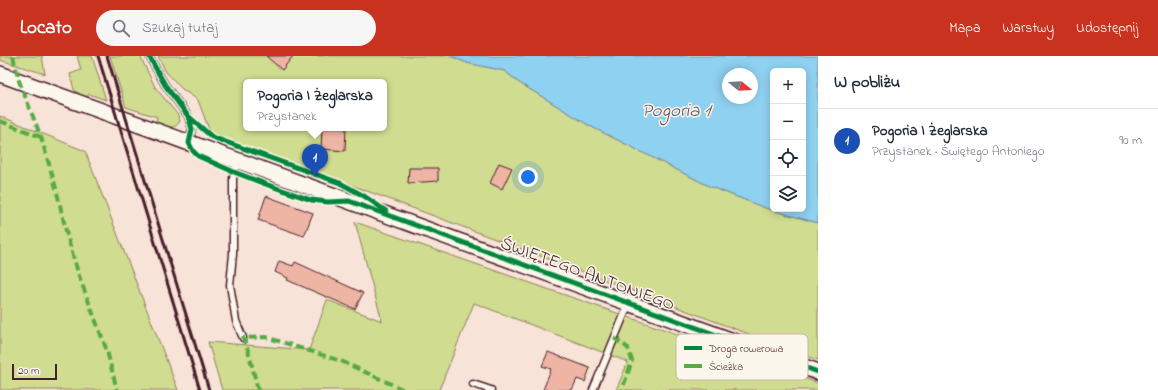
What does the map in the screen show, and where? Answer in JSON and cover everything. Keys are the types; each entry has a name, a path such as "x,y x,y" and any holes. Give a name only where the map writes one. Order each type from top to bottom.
{"street":[{"name":"ŚWIĘTEGO ANTONIEGO","path":"0,74 714,334"},
{"name":"ŚWIĘTEGO ANTONIEGO","path":"808,368 818,372"}],"lane":[{"path":"149,56 165,85 188,116 192,129 189,142"},
{"path":"238,160 233,178 233,254 230,285 236,321 243,338"},
{"path":"593,390 629,303"},
{"path":"473,384 491,390"}],"green space":[{"path":"0,56 42,56 45,74 0,60"},
{"path":"77,56 92,56 106,100 89,94 86,99 74,90 70,74 81,70"},
{"path":"110,56 140,56 155,87 178,115 180,121 178,124 172,127 162,126 155,123 157,117 126,107"},
{"path":"158,56 450,56 467,63 505,71 518,82 590,126 709,186 770,210 770,212 779,212 818,223 818,360 808,356 808,334 749,334 343,182 211,135 198,100 182,89 166,72"},
{"path":"0,116 85,151 178,390 0,390"},
{"path":"355,222 677,334 676,380 808,380 818,383 818,390 616,390 628,362 474,303 439,390 222,390 208,342 309,350 327,300 382,321"}],"water":[{"name":"Pogoria 1","path":"450,56 818,56 818,223 779,212 806,212 806,68 770,68 770,210 709,186 590,126 518,82 505,71 467,63"}],"building":[{"path":"266,56 293,56 282,70"},
{"path":"322,131 346,131 345,151 321,149"},
{"path":"499,163 512,168 502,189 490,183"},
{"path":"409,168 438,168 438,181 408,183"},
{"path":"266,196 313,213 304,236 258,220"},
{"path":"279,261 293,266 295,262 363,293 355,309 287,280 288,278 275,272"},
{"path":"548,352 590,368 585,382 577,379 572,390 543,390 551,369 542,366"}],"railway":[{"path":"98,56 200,390"},
{"path":"107,56 209,390"}],"marked path":[{"path":"13,56 19,81 41,137 79,276 107,351 117,390"},
{"path":"0,121 41,137"},
{"path":"258,390 248,350 243,338 266,337 341,361 404,390"},
{"path":"614,338 628,348 632,361 622,390"}],"cycle path":[{"path":"149,56 165,85 188,116 192,129 189,143 193,151 198,156 234,172 311,200 328,202 349,201 714,334"},
{"path":"188,116 212,137 340,183 364,196 386,211"},
{"path":"808,368 818,372"}],"place":[{"name":"Pogoria I Żeglarska","path":"315,177"}]}
